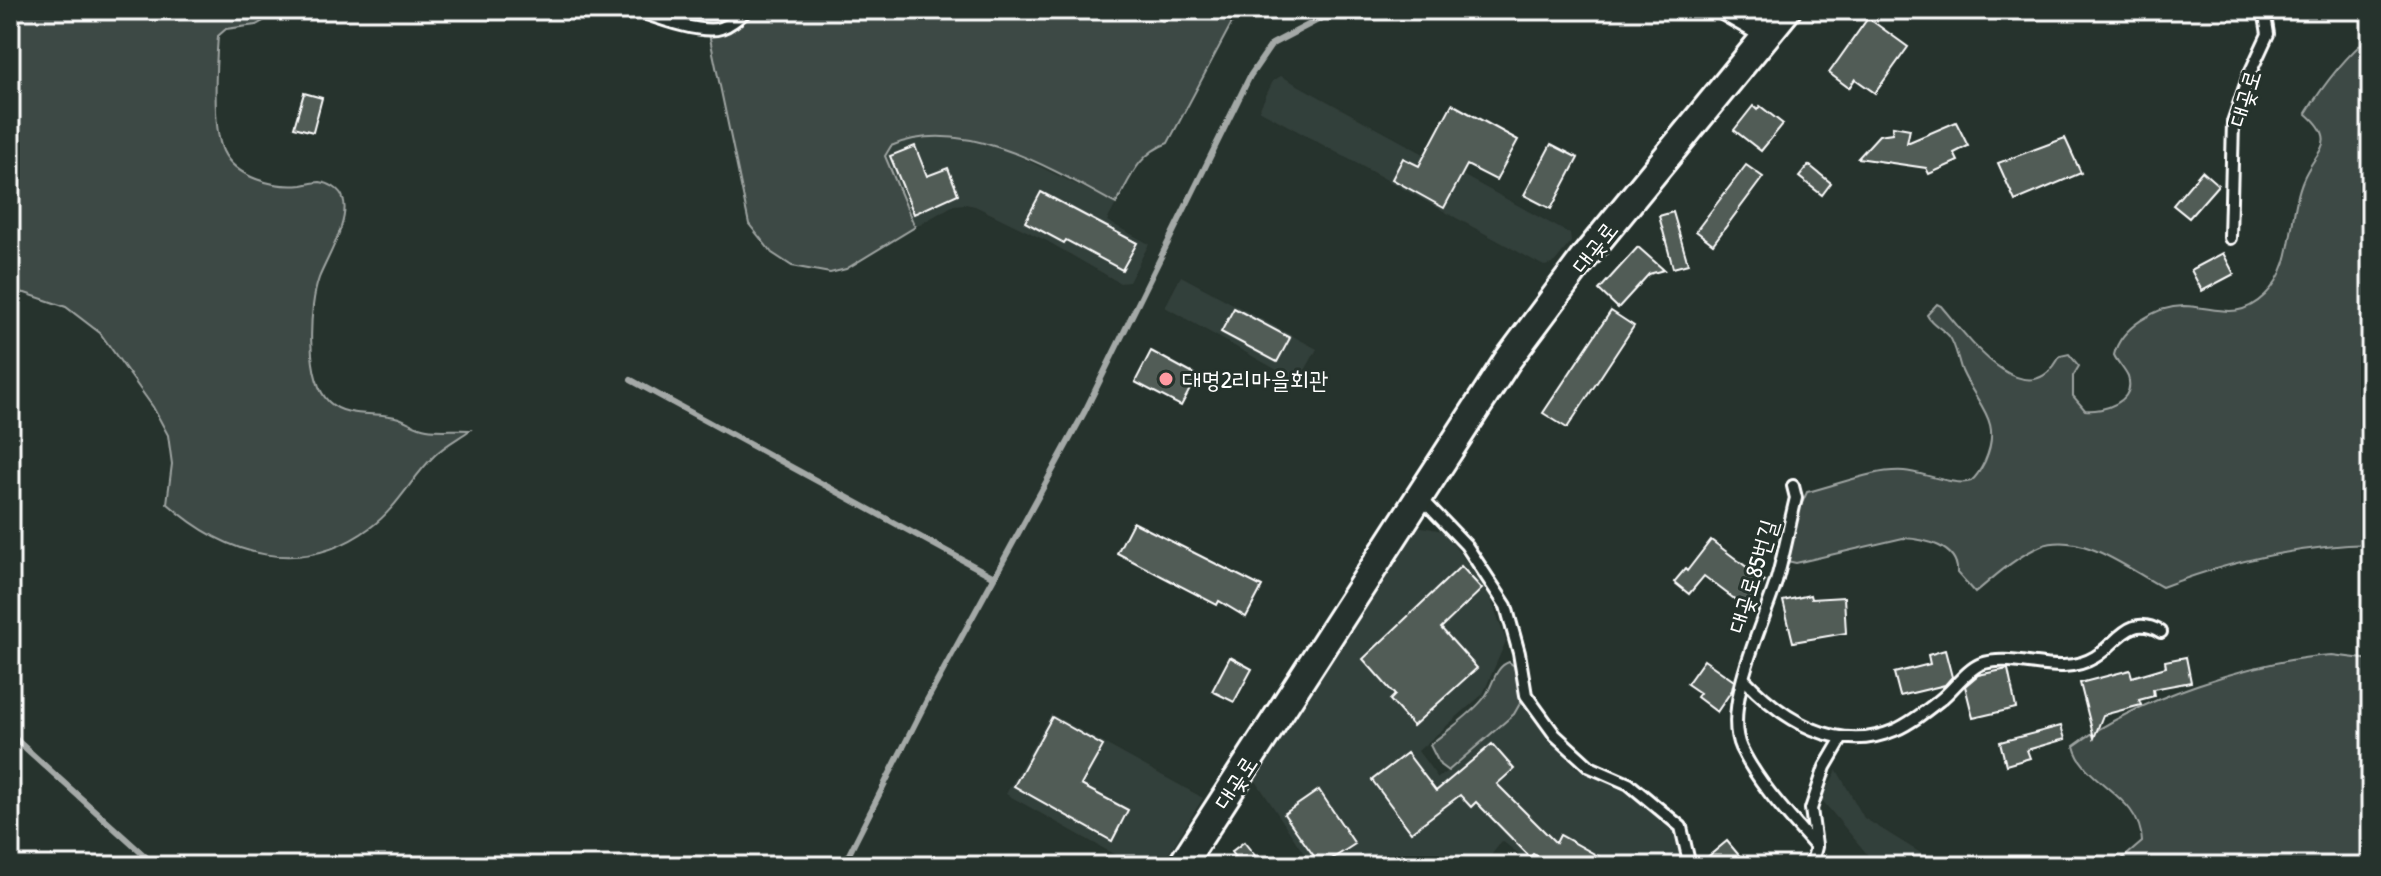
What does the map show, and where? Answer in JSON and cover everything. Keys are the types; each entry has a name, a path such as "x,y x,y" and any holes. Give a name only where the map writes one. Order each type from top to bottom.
{"street":[{"path":"1725,10 1767,34"},
{"name":"대곶로","path":"1181,866 1507,361 1583,259 1787,10"}],"lane":[{"path":"635,10 680,24 719,29 747,10"},
{"name":"대곶로","path":"2230,238 2233,122 2249,75 2268,34 2264,10"},
{"name":"대곶로85번길","path":"1793,486 1796,498 1776,581 1750,651 1736,713 1740,747 1775,799 1816,847"},
{"path":"1418,496 1466,545 1506,606 1526,695 1555,735 1590,767 1629,784 1681,827 1690,866"},
{"path":"1744,679 1786,717 1842,738 1869,737 1893,731 1945,697 1978,665 1997,661 2035,666 2071,665 2094,658 2124,632 2139,625 2149,625 2161,632"},
{"path":"1811,866 1816,847 1811,809 1825,767 1842,738"}],"shaded area":[{"path":"10,10 283,10 256,25 226,29 218,36 217,127 223,151 246,174 280,185 323,183 337,189 342,195 344,217 319,278 311,323 313,360 321,391 329,402 344,411 390,416 427,429 470,430 435,455 371,527 345,543 318,553 291,556 239,548 190,521 167,503 172,464 168,435 153,407 100,333 66,307 10,291"},
{"path":"666,10 1031,10 1034,19 1073,10 1148,10 1162,21 1185,13 1235,17 1168,143 1142,160 1116,204 1007,150 948,137 919,138 891,146 885,156 915,227 846,269 830,273 792,266 772,253 749,224 707,24"},
{"path":"2371,35 2371,544 2265,556 2162,587 2104,554 2072,544 2057,543 2041,546 2023,555 1975,593 1957,573 1956,564 1946,550 1921,540 1903,538 1796,563 1787,561 1792,525 1807,492 1892,471 1965,482 1971,481 1981,469 1990,447 1990,424 1968,384 1951,340 1927,315 1937,304 1981,352 2014,376 2031,379 2046,373 2060,356 2069,354 2079,366 2073,376 2073,396 2085,410 2092,410 2116,404 2127,393 2128,377 2114,355 2124,336 2141,320 2173,307 2236,311 2265,295 2282,269 2298,194 2324,139 2316,123 2306,113 2336,71"},
{"path":"1281,76 1570,234 1571,242 1553,264 1544,266 1259,110 1273,81"},
{"path":"923,135 952,136 1008,151 1116,204 1107,221 1149,244 1129,282 1120,283 1047,241 975,206 954,205 915,227 885,156 891,146"},
{"path":"1181,276 1317,349 1303,374 1291,378 1165,307"},
{"path":"1417,526 1443,531 1488,590 1506,641 1483,694 1418,751 1438,778 1514,714 1522,700 1540,728 1577,768 1629,790 1676,830 1682,849 1682,866 1535,866 1502,841 1483,866 1312,866 1254,778"},
{"path":"2332,655 2371,660 2371,866 2114,866 2142,842 2139,826 2122,801 2079,759 2074,746 2130,713 2197,685 2268,665"},
{"path":"1509,662 1514,666 1522,700 1514,714 1448,771 1440,765 1430,745 1478,705 1500,668"},
{"path":"1051,714 1203,798 1161,866 1135,866 1006,794"},
{"path":"1837,770 1864,818 1927,857 1936,866 1877,866 1821,799"}],"building":[{"path":"1868,18 1908,47 1875,93 1855,79 1849,88 1829,73"},
{"path":"304,93 322,98 313,132 294,127"},
{"path":"1452,104 1518,140 1496,180 1467,165 1444,208 1392,179 1403,158 1419,166"},
{"path":"1753,106 1757,110 1760,106 1783,124 1761,151 1734,130"},
{"path":"1956,122 1968,146 1954,153 1958,161 1929,174 1926,168 1858,158 1879,135 1892,133 1893,126 1910,129 1907,143"},
{"path":"2065,138 2081,173 2015,201 1998,163"},
{"path":"1551,144 1578,158 1551,209 1524,195"},
{"path":"915,146 927,176 948,168 958,194 914,214 890,156"},
{"path":"1746,165 1763,177 1713,244 1696,231"},
{"path":"1809,165 1831,183 1822,195 1799,177"},
{"path":"2202,171 2218,185 2189,218 2173,205"},
{"path":"1041,192 1137,243 1122,270 1025,222"},
{"path":"1673,212 1688,264 1673,268 1659,216"},
{"path":"1638,247 1664,270 1649,274 1618,308 1599,290"},
{"path":"2223,253 2234,274 2202,291 2191,270"},
{"path":"1234,308 1290,338 1277,362 1221,332"},
{"path":"1611,311 1634,326 1567,428 1543,413"},
{"name":"대명2리마을회관","path":"1151,351 1197,376 1181,406 1135,382"},
{"path":"1133,522 1262,587 1246,617 1117,553"},
{"path":"1711,540 1765,581 1745,607 1704,576 1689,594 1674,582 1685,569 1687,571"},
{"path":"1461,566 1482,589 1441,628 1477,668 1413,726 1390,700 1395,695 1363,659"},
{"path":"1810,595 1811,599 1844,597 1846,633 1793,642 1783,601"},
{"path":"1945,650 1952,677 1945,685 1900,696 1894,673 1930,664 1928,655"},
{"path":"1230,657 1252,669 1234,702 1212,691"},
{"path":"2186,657 2191,682 2153,689 2154,696 2139,700 2141,705 2103,715 2094,738 2080,683 2130,670 2132,677 2166,667 2165,661"},
{"path":"1704,660 1734,681 1732,690 1717,712 1697,697 1700,693 1687,684"},
{"path":"2008,669 2016,708 1973,718 1965,686 1978,675"},
{"path":"1052,717 1103,746 1081,785 1128,810 1112,841 1014,786"},
{"path":"2061,726 2065,739 2027,750 2030,758 2006,765 2000,742"},
{"path":"1492,744 1514,769 1497,784 1556,843 1560,835 1616,866 1554,866 1533,854 1530,857 1476,802 1471,807 1460,795 1411,832 1372,780 1407,753 1436,791"},
{"path":"1319,790 1355,844 1321,866 1284,814"},
{"path":"1727,841 1748,866 1698,866 1698,865"},
{"path":"1244,842 1256,857 1241,866 1231,852"}],"waterway":[{"path":"843,866 926,702 1085,411 1250,76 1272,44 1337,10"},
{"path":"631,380 994,577"},
{"path":"10,734 147,858 161,866"}],"place":[{"name":"대명2리마을회관","path":"1166,379"}]}
